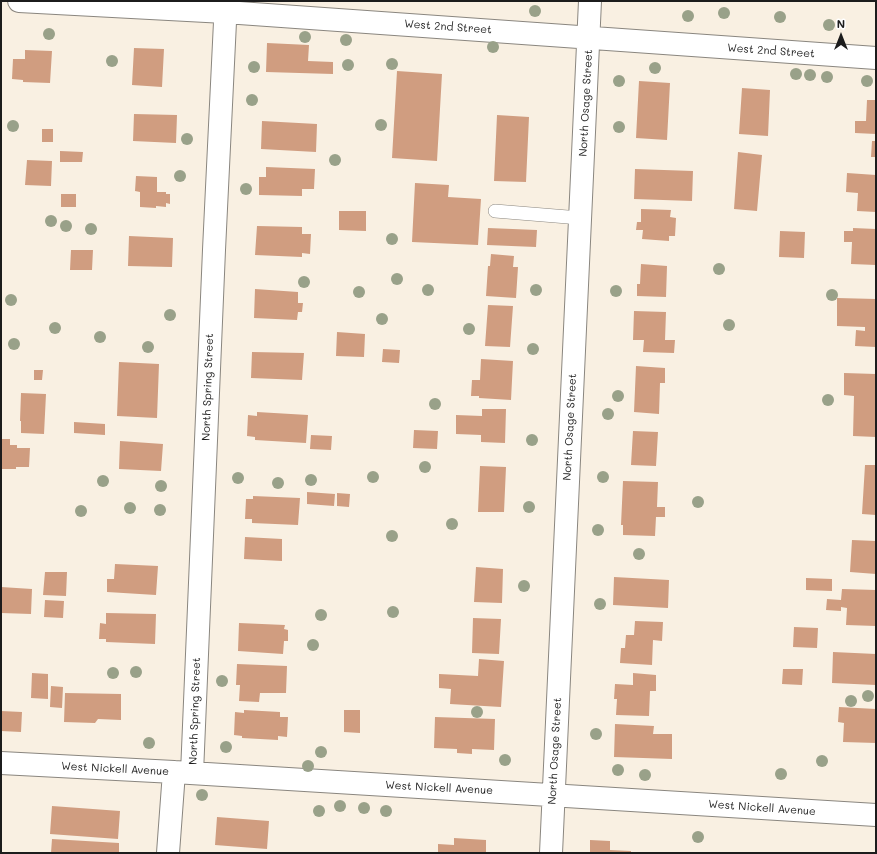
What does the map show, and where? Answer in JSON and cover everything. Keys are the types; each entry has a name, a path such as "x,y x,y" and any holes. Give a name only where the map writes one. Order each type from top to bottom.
{"street":[{"name":"West 2nd Street","path":"19,1 225,6 589,37 876,58"},
{"name":"North Osage Street","path":"551,853 590,1"},
{"name":"North Spring Street","path":"168,853 183,773 214,250 225,6"},
{"name":"West Nickell Avenue","path":"1,763 876,815"}],"lane":[{"path":"495,211 580,218"}],"building":[{"path":"267,43 309,45 308,61 333,62 333,74 266,72"},
{"path":"134,48 164,49 162,87 132,85"},
{"path":"25,50 52,51 50,83 23,82 23,80 12,79 13,59 25,59"},
{"path":"397,71 442,74 437,161 392,158"},
{"path":"639,81 670,83 667,140 636,138"},
{"path":"742,88 770,90 768,136 739,134"},
{"path":"867,100 876,100 876,134 855,133 855,121 866,121"},
{"path":"134,114 177,115 176,143 133,141"},
{"path":"497,115 529,117 526,182 494,181"},
{"path":"262,121 317,124 316,152 261,149"},
{"path":"42,129 53,129 53,142 42,142"},
{"path":"872,141 876,141 876,157 871,157"},
{"path":"60,151 83,152 82,162 60,162"},
{"path":"738,152 762,155 757,211 734,209"},
{"path":"27,160 52,161 51,186 25,185"},
{"path":"266,167 315,169 314,189 302,189 302,196 259,195 259,177 266,177"},
{"path":"635,169 693,171 692,201 634,199"},
{"path":"847,173 876,175 876,212 857,211 858,193 846,192"},
{"path":"136,176 157,177 157,192 166,192 166,194 170,194 170,204 166,203 166,207 156,206 156,208 140,207 140,192 135,191"},
{"path":"415,183 449,185 448,197 481,199 478,245 412,242"},
{"path":"61,194 76,194 76,207 61,207"},
{"path":"641,209 671,210 670,217 676,218 675,236 669,236 669,241 642,239 643,230 636,230 637,222 641,222"},
{"path":"339,211 366,211 366,231 339,230"},
{"path":"257,226 302,227 302,234 311,234 310,254 302,253 302,257 255,255"},
{"path":"488,228 537,230 536,247 487,245"},
{"path":"853,228 876,229 876,265 851,264 852,242 844,242 844,231 853,231"},
{"path":"780,231 805,232 804,258 779,257"},
{"path":"129,236 173,238 172,267 128,266"},
{"path":"71,250 93,250 92,270 70,270"},
{"path":"491,254 514,256 513,267 518,267 516,298 486,296 488,266 490,266"},
{"path":"641,264 667,266 666,297 637,296 637,284 640,284"},
{"path":"255,289 298,292 298,303 303,303 302,312 298,312 297,320 254,318"},
{"path":"837,298 876,299 876,347 855,346 856,330 865,331 865,327 837,326"},
{"path":"488,305 513,306 510,347 485,346"},
{"path":"634,311 666,312 665,340 675,340 674,353 643,352 644,340 633,340"},
{"path":"337,332 365,334 364,357 336,356"},
{"path":"383,349 400,350 399,363 382,362"},
{"path":"252,352 304,353 302,380 251,378"},
{"path":"481,359 513,361 511,400 471,396 472,380 480,380"},
{"path":"119,362 159,364 157,418 117,416"},
{"path":"636,366 665,368 665,383 660,383 659,414 634,412"},
{"path":"34,370 43,370 42,380 34,380"},
{"path":"844,373 876,374 876,437 853,436 854,396 844,395"},
{"path":"21,393 46,394 44,434 21,433"},
{"path":"482,409 506,409 505,443 481,442 481,435 456,434 456,415 482,416"},
{"path":"257,412 308,415 306,443 255,440 255,437 247,436 248,415 257,416"},
{"path":"74,422 105,424 105,435 74,433"},
{"path":"414,430 438,431 437,449 413,448"},
{"path":"633,431 658,432 656,466 631,465"},
{"path":"311,435 332,436 331,450 310,449"},
{"path":"1,439 10,439 10,445 17,445 17,448 30,448 29,467 1,469"},
{"path":"120,441 163,444 161,471 119,469"},
{"path":"865,465 876,465 876,515 862,514"},
{"path":"480,466 506,467 504,512 478,512"},
{"path":"623,481 658,482 657,507 665,507 665,517 656,517 655,536 623,535 623,525 621,525"},
{"path":"307,492 335,494 334,506 307,504"},
{"path":"337,493 350,494 349,507 337,506"},
{"path":"253,496 300,498 298,525 252,523 252,519 245,519 246,499 253,499"},
{"path":"245,537 282,539 282,561 244,559"},
{"path":"852,540 876,541 876,574 850,572"},
{"path":"115,564 158,566 156,595 107,592 107,579 114,579"},
{"path":"476,567 503,569 502,603 474,602"},
{"path":"45,572 67,572 66,596 43,595"},
{"path":"614,577 669,580 668,608 613,605"},
{"path":"806,578 832,579 832,591 806,590"},
{"path":"1,587 32,589 31,614 1,613"},
{"path":"842,589 876,590 876,626 846,625 847,608 841,607 841,611 826,610 827,599 841,600"},
{"path":"45,600 64,601 63,618 44,617"},
{"path":"106,613 156,614 155,644 106,642 106,639 99,639 100,623 106,624"},
{"path":"473,618 501,619 499,654 472,653"},
{"path":"635,621 663,622 662,641 653,640 652,665 620,663 621,648 625,648 626,635 634,635"},
{"path":"239,623 285,625 284,629 288,630 288,641 284,641 283,654 238,651"},
{"path":"794,627 818,628 817,648 793,647"},
{"path":"833,652 876,654 876,685 832,683"},
{"path":"479,659 504,661 501,707 450,704 451,689 439,688 439,674 478,676"},
{"path":"237,664 287,666 286,693 260,693 259,702 239,701 240,685 236,685"},
{"path":"783,669 803,669 802,685 782,684"},
{"path":"32,673 48,674 48,699 31,698"},
{"path":"633,673 656,675 656,691 650,691 649,716 616,715 617,699 614,699 615,684 633,685"},
{"path":"51,686 63,687 62,708 50,707"},
{"path":"65,693 121,694 121,720 98,719 95,723 64,722"},
{"path":"839,707 876,709 876,743 843,742 844,723 838,722"},
{"path":"244,710 280,712 280,717 288,717 287,737 278,736 278,740 242,738 242,736 234,735 235,712 244,713"},
{"path":"344,710 360,710 360,733 344,732"},
{"path":"1,711 22,712 21,732 1,731"},
{"path":"435,717 495,719 494,750 472,749 472,754 457,753 457,749 434,748"},
{"path":"615,724 654,726 653,734 672,734 672,759 614,757"},
{"path":"52,806 120,811 118,839 50,834"},
{"path":"217,817 269,821 267,849 215,845"},
{"path":"454,838 486,840 486,853 438,853 438,844 454,845"},
{"path":"52,839 119,843 119,853 51,853"},
{"path":"590,840 610,841 610,850 631,851 631,853 590,853"}]}
